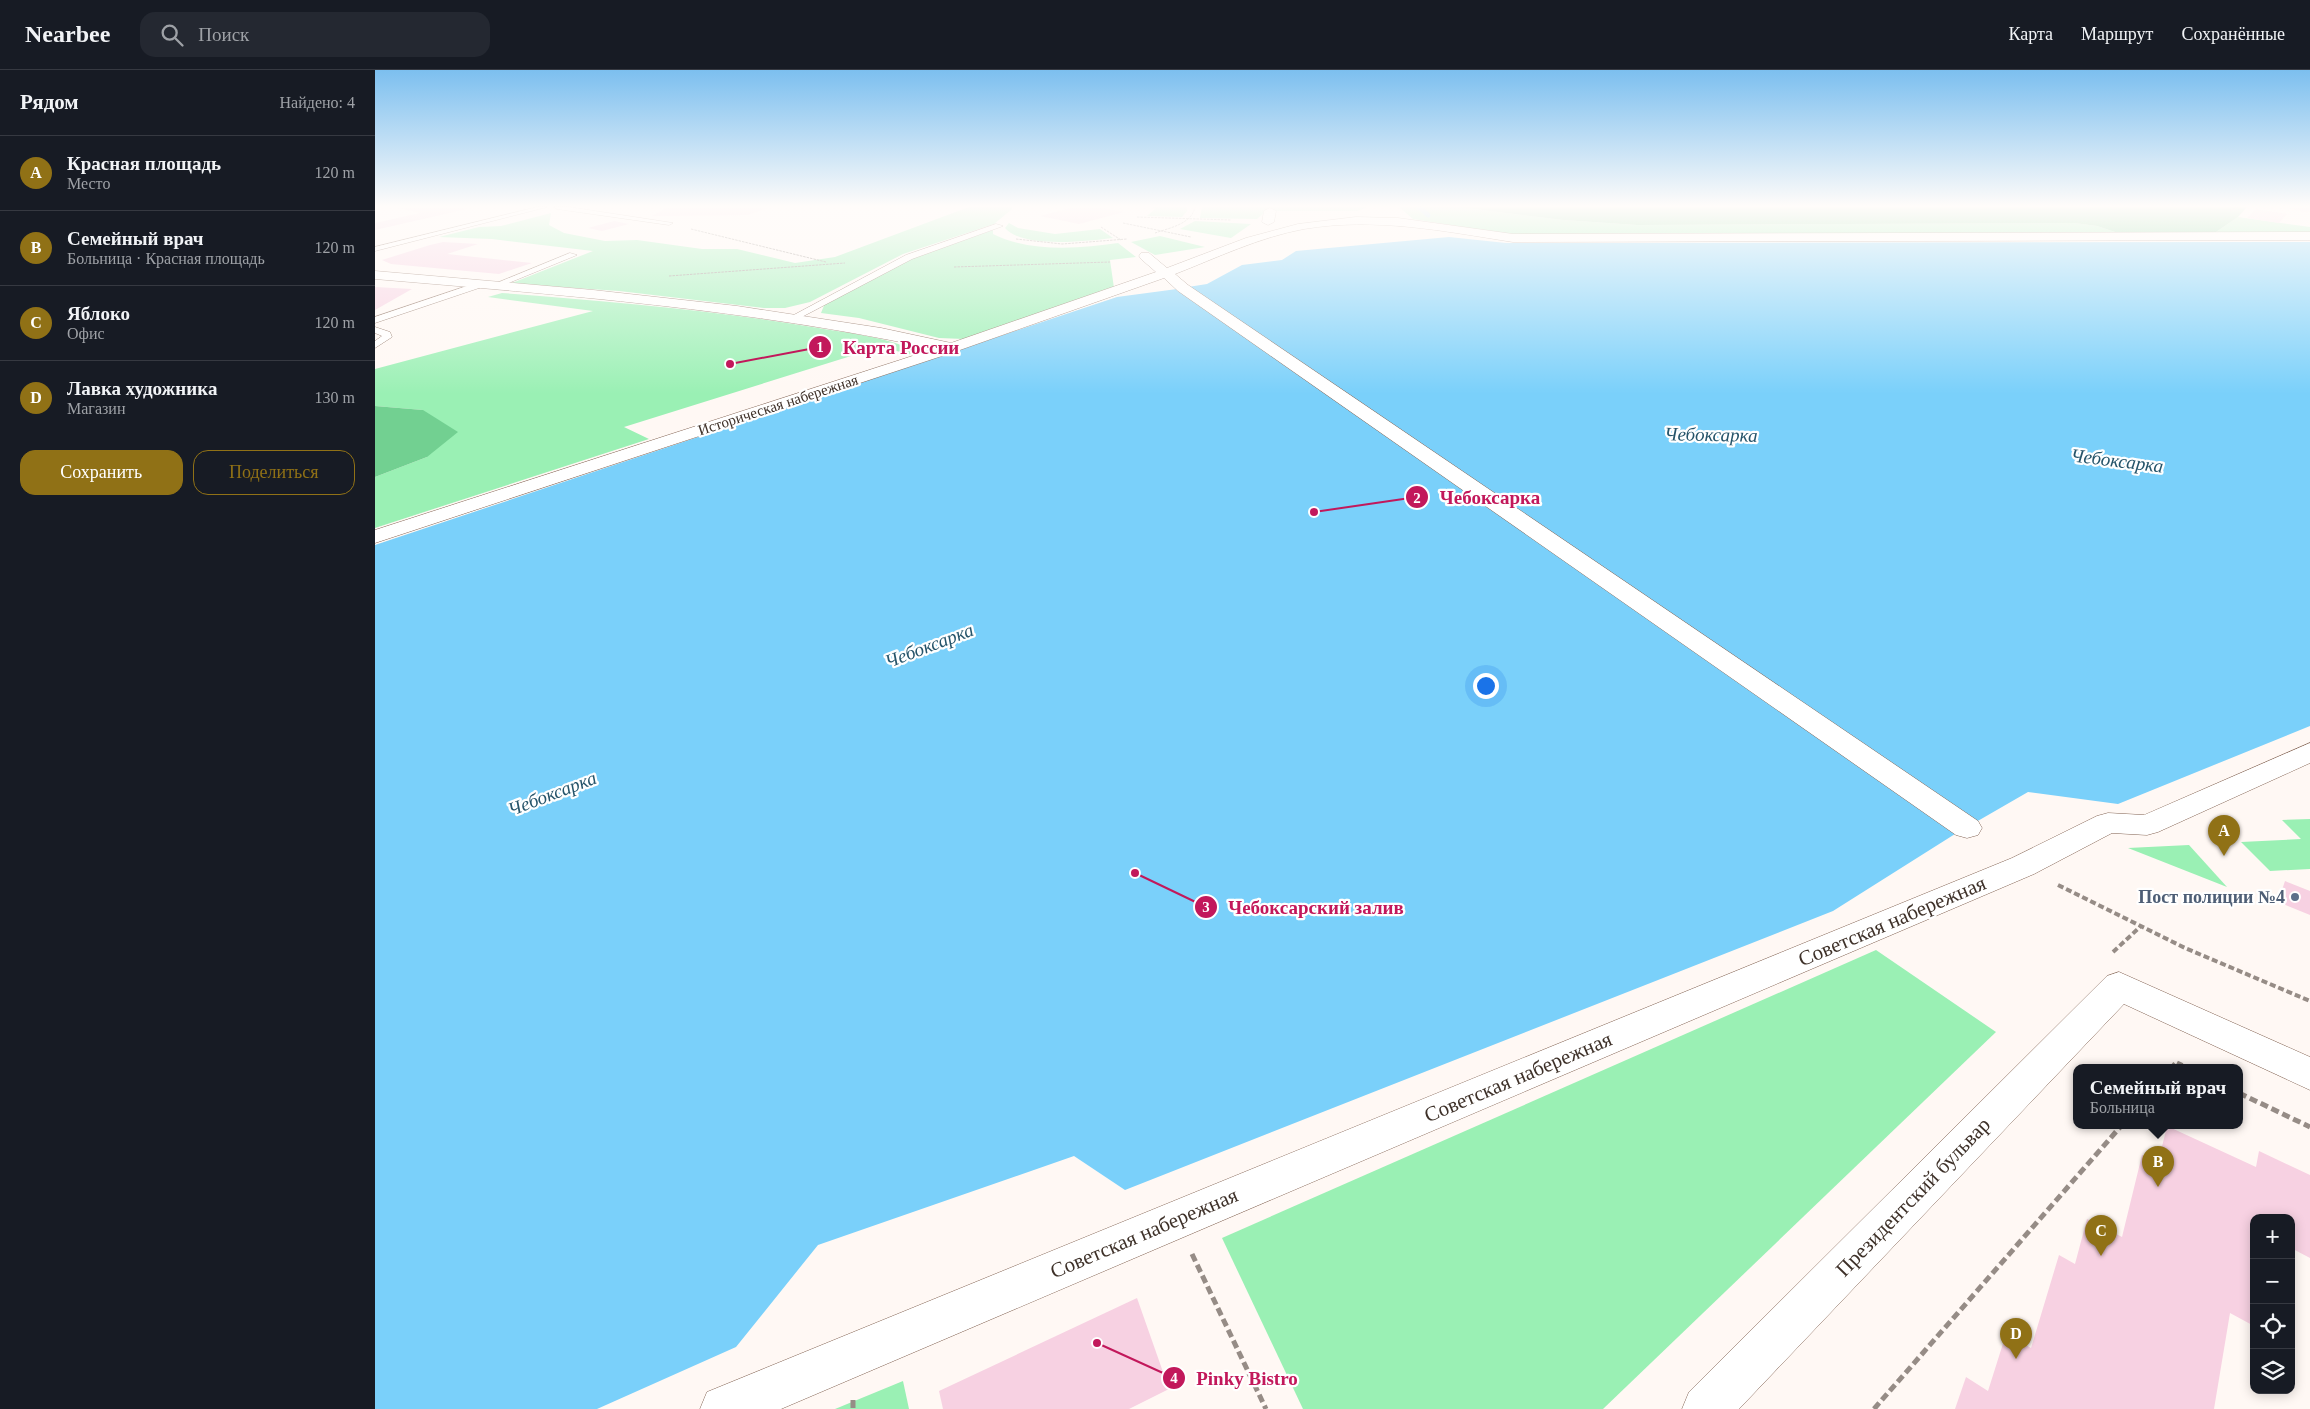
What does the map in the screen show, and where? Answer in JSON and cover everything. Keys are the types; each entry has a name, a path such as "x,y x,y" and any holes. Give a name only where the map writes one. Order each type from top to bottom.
{"street":[{"path":"1162,269 1183,288 1967,828"},
{"name":"Историческая набережная","path":"375,537 952,348 1176,269"},
{"path":"375,275 795,317 847,325 952,348"},
{"name":"Советская набережная","path":"724,1409 2023,866 2108,823 2147,825 2310,752"},
{"name":"Президентский бульвар","path":"1706,1409 2119,986 2310,1074"}],"lane":[{"path":"375,320 489,285 532,269"},
{"path":"795,317 885,269"},
{"path":"375,330 387,334 387,337 375,345"},
{"path":"782,1409 808,1374"}],"path":[{"path":"668,276 749,269"},
{"path":"2023,866 2167,940 2310,1001"},
{"path":"2243,1095 2310,1127"},
{"path":"1874,1409 2118,1129"},
{"path":"1175,1220 1266,1409"}],"green space":[{"path":"546,269 873,269 810,302 785,308 764,308 619,291 512,283"},
{"path":"891,269 1111,269 1114,288 964,339 939,338 859,318 821,313 825,303"},
{"path":"502,293 658,307 774,321 865,336 891,342 916,351 908,355 883,346 624,427 649,439 375,528 375,477 427,457 423,410 375,406 375,369 593,311 488,297"},
{"path":"375,406 423,410 458,432 427,457 375,477"},
{"path":"2310,819 2310,869 2270,871 2241,842 2301,839 2282,820"},
{"path":"2189,845 2227,887 2128,848"},
{"path":"1876,950 1996,1032 1603,1409 1303,1409 1222,1238"},
{"path":"903,1381 909,1409 835,1409"}],"water":[{"path":"1234,269 2310,269 2310,726 2118,804 2028,792 1976,822 1188,287 1207,284"},
{"path":"1177,289 1955,834 1833,911 1125,1190 1074,1156 818,1245 736,1347 597,1409 375,1409 375,545 1117,297"}],"building":[{"path":"450,269 513,269 499,274"},
{"path":"375,287 412,289 375,310"},
{"name":"Пост полиции №4","path":"2285,881 2310,891 2310,915 2278,902"},
{"path":"2166,1129 2174,1129 2256,1167 2259,1151 2310,1175 2310,1258 2295,1250 2295,1214 2250,1214 2250,1324 2230,1313 2214,1409 1955,1409 1966,1377 1988,1391 2006,1334 2031,1348 2059,1255 2075,1264 2087,1219 2122,1237 2142,1155 2158,1163"},
{"path":"1137,1298 1169,1389 1129,1409 943,1409 939,1391"}],"place":[{"name":"Карта России","path":"730,364"},
{"name":"Чебоксарка","path":"1314,512"},
{"name":"Красная площадь","path":"2224,856"},
{"name":"Чебоксарский залив","path":"1135,873"},
{"name":"Пост полиции №4","path":"2295,897"},
{"name":"Семейный врач","path":"2158,1187"},
{"name":"Яблоко","path":"2101,1256"},
{"name":"Pinky Bistro","path":"1097,1343"},
{"name":"Лавка художника","path":"2016,1359"}]}
